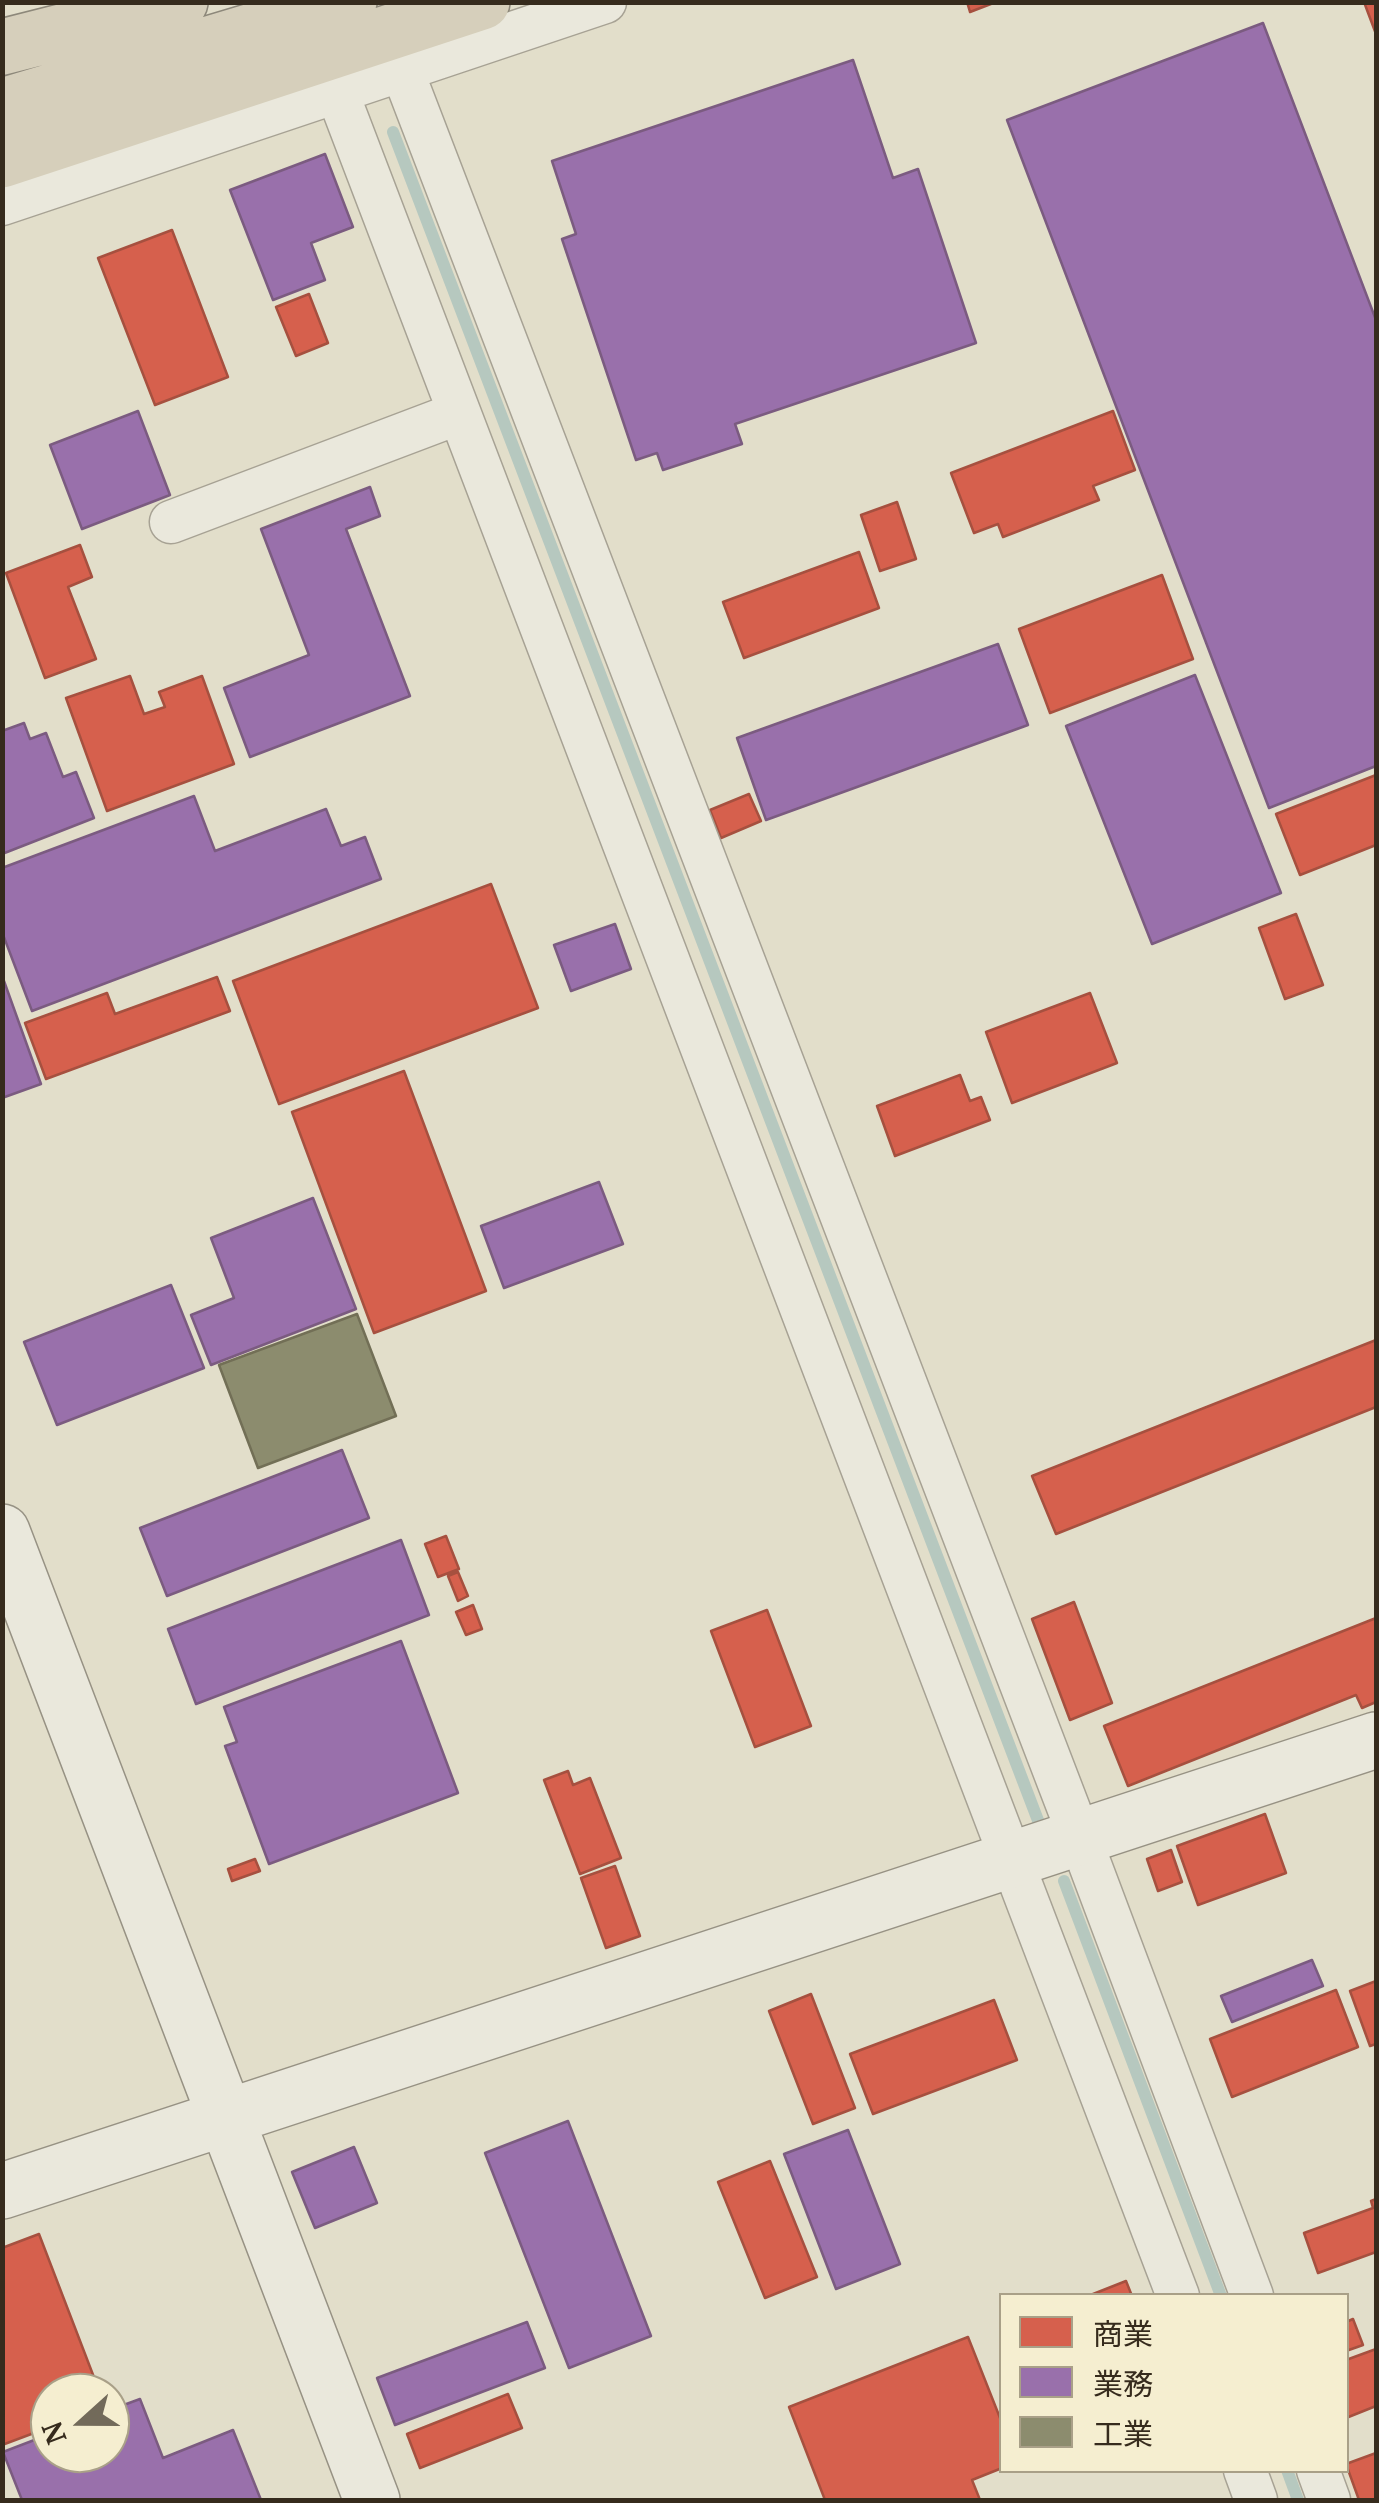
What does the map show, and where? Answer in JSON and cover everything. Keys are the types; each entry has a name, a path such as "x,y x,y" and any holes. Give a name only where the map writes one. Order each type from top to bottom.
{"highway":[{"path":"2,44 120,2"},
{"path":"2,44 180,2"},
{"path":"2,106 349,2"},
{"path":"2,160 482,2"}],"street":[{"path":"2,204 605,2"},
{"path":"402,70 1251,2293"},
{"path":"337,92 1177,2293"},
{"path":"171,522 460,413"},
{"path":"2,1532 372,2500"},
{"path":"2,2190 1376,1740"},
{"path":"1246,2473 1256,2500"},
{"path":"1319,2473 1330,2500"}],"building: 商業":[{"path":"967,2 996,2 970,12"},
{"path":"1364,2 1376,2 1376,34"},
{"path":"172,230 228,377 155,405 98,258"},
{"path":"309,294 328,343 296,356 276,307"},
{"path":"1113,411 1135,470 1093,486 1099,500 1003,537 998,524 974,533 951,473"},
{"path":"897,502 916,559 880,571 861,515"},
{"path":"80,545 92,577 68,587 96,659 45,678 6,573"},
{"path":"859,552 879,608 744,658 723,602"},
{"path":"1162,575 1193,659 1050,713 1019,629"},
{"path":"130,676 144,714 165,707 159,692 202,676 234,764 107,811 66,698"},
{"path":"1376,775 1376,845 1300,875 1276,814"},
{"path":"749,794 761,821 721,838 710,810"},
{"path":"491,884 538,1008 279,1104 233,981"},
{"path":"1296,914 1323,985 1285,999 1259,928"},
{"path":"217,977 230,1011 46,1079 25,1023 107,993 115,1014"},
{"path":"1090,993 1117,1063 1012,1103 986,1032"},
{"path":"404,1071 486,1291 374,1333 292,1112"},
{"path":"960,1075 970,1101 981,1097 990,1120 895,1156 877,1106"},
{"path":"1376,1340 1376,1407 1056,1534 1032,1476"},
{"path":"446,1536 459,1569 438,1577 425,1544"},
{"path":"458,1572 468,1596 458,1601 448,1576"},
{"path":"1074,1602 1112,1703 1070,1720 1032,1619"},
{"path":"473,1605 482,1629 466,1635 456,1612"},
{"path":"767,1610 811,1726 755,1747 711,1631"},
{"path":"1376,1618 1376,1702 1362,1708 1356,1695 1128,1786 1104,1726"},
{"path":"568,1771 573,1785 590,1778 621,1858 580,1874 544,1780"},
{"path":"1265,1814 1286,1873 1198,1905 1177,1846"},
{"path":"1171,1850 1182,1882 1158,1891 1147,1859"},
{"path":"255,1859 260,1871 232,1881 228,1869"},
{"path":"615,1866 640,1936 606,1948 581,1878"},
{"path":"1376,1981 1376,2044 1370,2046 1350,1991"},
{"path":"1336,1990 1358,2047 1232,2097 1210,2039"},
{"path":"811,1994 855,2108 813,2124 769,2011"},
{"path":"994,2000 1017,2060 873,2114 850,2054"},
{"path":"770,2161 817,2277 765,2298 718,2182"},
{"path":"1376,2199 1376,2252 1318,2273 1304,2233 1373,2208 1371,2201"},
{"path":"39,2234 92,2373 30,2373 30,2434 2,2445 2,2248"},
{"path":"1126,2281 1131,2293 1096,2293"},
{"path":"1353,2319 1363,2345 1349,2350 1349,2321"},
{"path":"968,2337 999,2415 999,2469 972,2480 980,2500 825,2500 789,2407"},
{"path":"1376,2349 1376,2406 1349,2417 1349,2359"},
{"path":"508,2394 522,2428 420,2468 407,2434"},
{"path":"1376,2453 1376,2500 1359,2500 1349,2463"}],"building: 業務":[{"path":"1263,23 1376,320 1376,766 1269,808 1007,120"},
{"path":"853,60 893,178 918,169 976,343 735,424 742,444 663,470 657,453 636,460 562,239 576,234 552,161"},
{"path":"325,154 353,227 311,243 325,280 273,300 230,190"},
{"path":"138,411 170,495 82,529 50,445"},
{"path":"370,487 380,516 346,529 410,696 250,757 224,688 309,655 261,529"},
{"path":"998,644 1028,725 766,820 737,738"},
{"path":"1195,675 1281,893 1152,944 1066,726"},
{"path":"24,723 30,739 46,733 63,777 76,772 94,818 2,854 2,731"},
{"path":"194,796 215,851 326,809 341,846 365,837 381,879 32,1011 2,932 2,868"},
{"path":"615,924 631,969 571,991 554,945"},
{"path":"2,982 41,1084 2,1098"},
{"path":"599,1182 623,1244 504,1288 481,1226"},
{"path":"313,1198 356,1309 211,1365 191,1315 234,1298 211,1238"},
{"path":"171,1285 204,1368 57,1425 24,1342"},
{"path":"342,1450 369,1518 167,1596 140,1528"},
{"path":"401,1540 429,1615 196,1704 168,1629"},
{"path":"401,1641 458,1793 269,1864 225,1746 237,1742 224,1707"},
{"path":"1312,1960 1323,1986 1232,2022 1221,1996"},
{"path":"568,2121 651,2336 569,2368 485,2153"},
{"path":"848,2130 900,2264 836,2289 784,2154"},
{"path":"354,2147 377,2203 315,2228 292,2172"},
{"path":"527,2322 545,2368 395,2425 377,2378"},
{"path":"140,2399 163,2458 233,2430 261,2500 22,2500 3,2452 30,2442 30,2473 130,2473 130,2403"}],"building: 工業":[{"path":"357,1314 396,1416 258,1468 219,1365"}],"waterway":[{"path":"393,132 1039,1823"},
{"path":"1064,1881 1220,2293"},
{"path":"1288,2473 1298,2500"}]}
